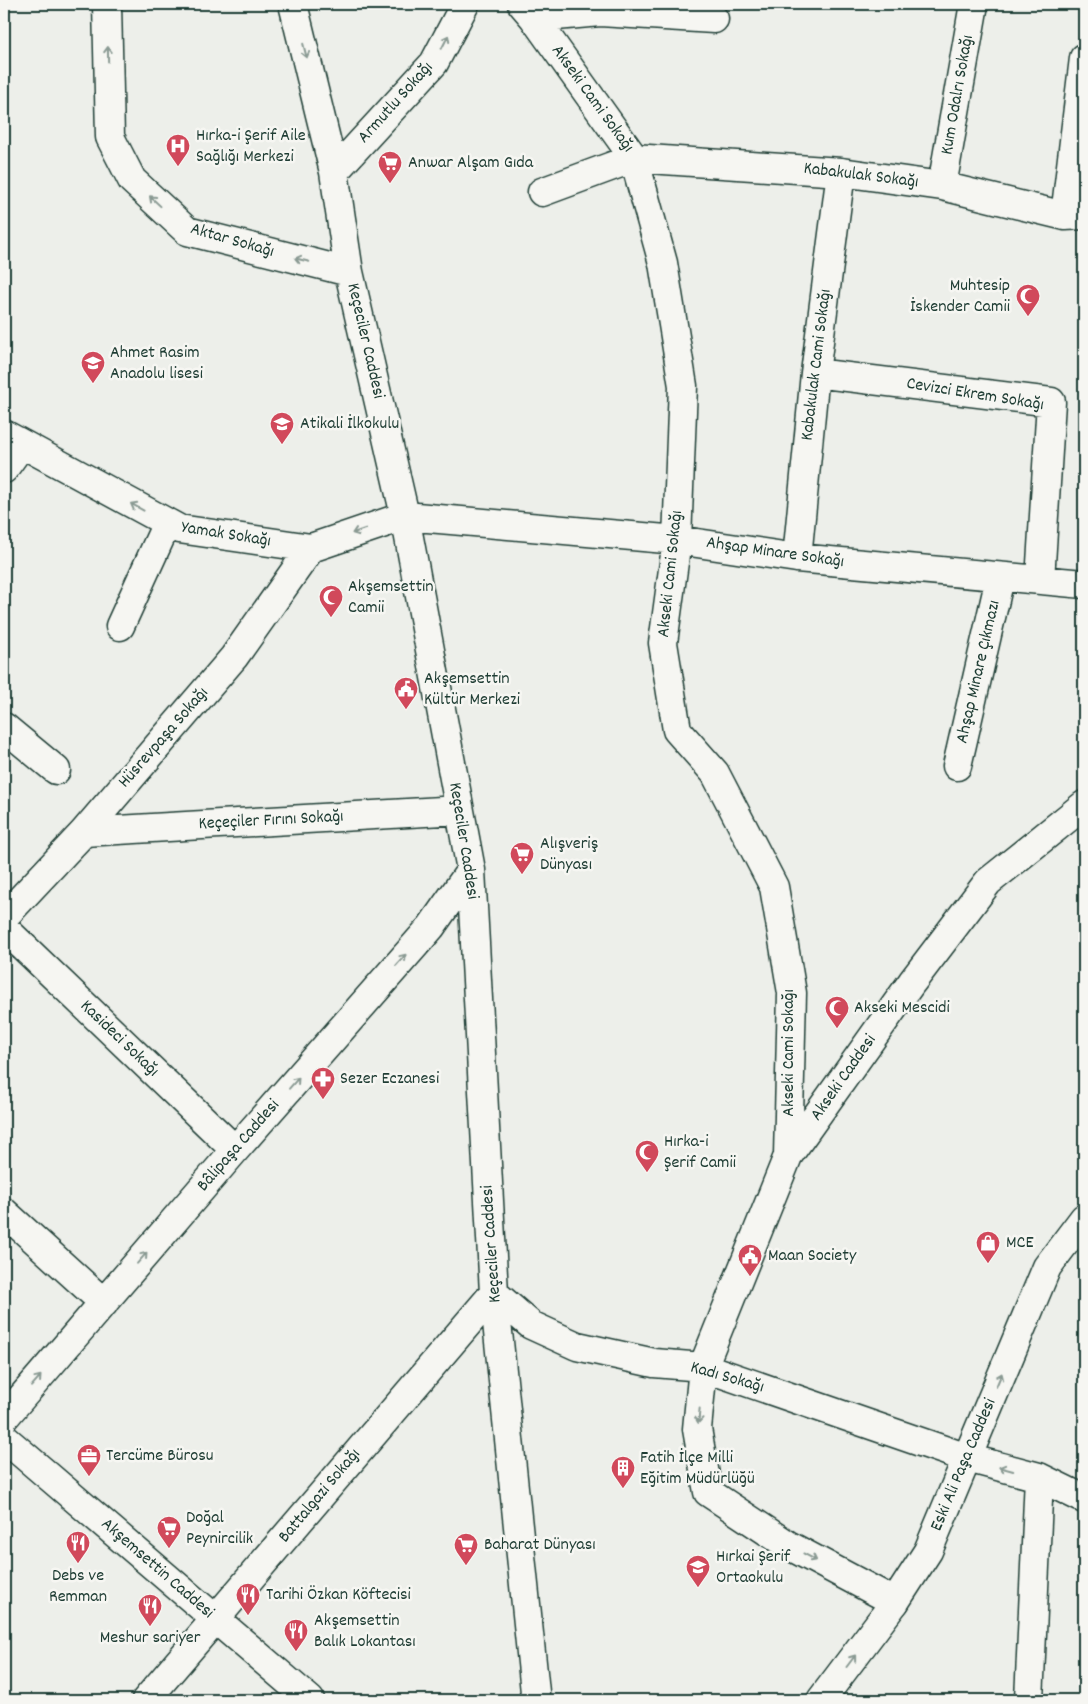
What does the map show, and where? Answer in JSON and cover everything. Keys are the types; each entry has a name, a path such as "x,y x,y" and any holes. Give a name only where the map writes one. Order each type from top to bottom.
{"street":[{"name":"Aktar Sokağı","path":"108,4 110,137 132,180 187,231 349,272"},
{"name":"Keçeciler Caddesi","path":"293,4 334,172 349,272 405,516 471,870 494,1292 536,1698"},
{"name":"Armutlu Sokağı","path":"334,172 434,63 465,4"},
{"name":"Kum Odalrı Sokağı","path":"942,186 974,4"},
{"path":"528,11 602,8 714,19"},
{"name":"Akseki Cami Sokağı","path":"528,11 634,158 663,263 683,386 678,540 663,643 677,730 715,773 774,888 792,993 788,1156"},
{"path":"1075,216 1084,58"},
{"name":"Kabakulak Sokağı","path":"634,158 841,172 942,186 1075,216"},
{"path":"542,192 634,158"},
{"name":"Kabakulak Cami Sokağı","path":"797,558 815,373 841,172"},
{"name":"Cevizci Ekrem Sokağı","path":"815,373 1051,402 1040,580"},
{"path":"4,469 13,439"},
{"name":"Yamak Sokağı","path":"13,439 178,529 311,548 405,516"},
{"name":"Ahşap Minare Sokağı","path":"405,516 678,540 797,558 1000,578 1084,584"},
{"path":"120,626 167,523"},
{"name":"Hüsrevpaşa Sokağı","path":"4,917 84,832 234,657 311,548"},
{"name":"Ahşap Minare Çıkmazı","path":"957,766 1000,578"},
{"path":"4,727 56,770"},
{"name":"Akseki Caddesi","path":"895,1602 788,1545 708,1492 697,1429 703,1368 788,1156 912,982 988,882 1084,805"},
{"name":"Keçeçiler Fırını Sokağı","path":"84,832 459,810"},
{"name":"Bâlipaşa Caddesi","path":"4,1418 235,1150 431,927 471,870"},
{"name":"Kasideci Sokağı","path":"4,928 235,1150"},
{"path":"4,1212 104,1303"},
{"name":"Eski Ali Paşa Caddesi","path":"821,1700 895,1602 928,1551 1047,1267 1084,1218"},
{"name":"Kadı Sokağı","path":"494,1292 531,1326 577,1346 654,1363 703,1368 967,1458 1039,1477 1084,1499"},
{"name":"Battalgazi Sokağı","path":"146,1700 494,1292"},
{"name":"Akşemsettin Caddesi","path":"4,1438 310,1700"},
{"path":"1029,1700 1039,1477"}],"place":[{"name":"Hırka-i Şerif Aile Sağlığı Merkezi","path":"178,167"},
{"name":"Anwar Alşam Gıda","path":"390,184"},
{"name":"Muhtesip İskender Camii","path":"1028,317"},
{"name":"Ahmet Rasim Anadolu lisesi","path":"93,384"},
{"name":"Atikali İlkokulu","path":"282,445"},
{"name":"Akşemsettin Camii","path":"331,618"},
{"name":"Akşemsettin Kültür Merkezi","path":"406,710"},
{"name":"Alışveriş Dünyası","path":"522,875"},
{"name":"Akseki Mescidi","path":"837,1029"},
{"name":"Sezer Eczanesi","path":"323,1100"},
{"name":"Hırka-i Şerif Camii","path":"647,1173"},
{"name":"MCE","path":"988,1264"},
{"name":"Maan Society","path":"750,1277"},
{"name":"Tercüme Bürosu","path":"89,1477"},
{"name":"Fatih İlçe Milli Eğitim Müdürlüğü","path":"623,1489"},
{"name":"Doğal Peynircilik","path":"169,1549"},
{"name":"Debs ve Remman","path":"78,1564"},
{"name":"Baharat Dünyası","path":"466,1566"},
{"name":"Hırkai Şerif Ortaokulu","path":"698,1588"},
{"name":"Tarihi Özkan Köftecisi","path":"248,1616"},
{"name":"Meshur sariyer","path":"150,1627"},
{"name":"Akşemsettin Balık Lokantası","path":"296,1652"}]}
